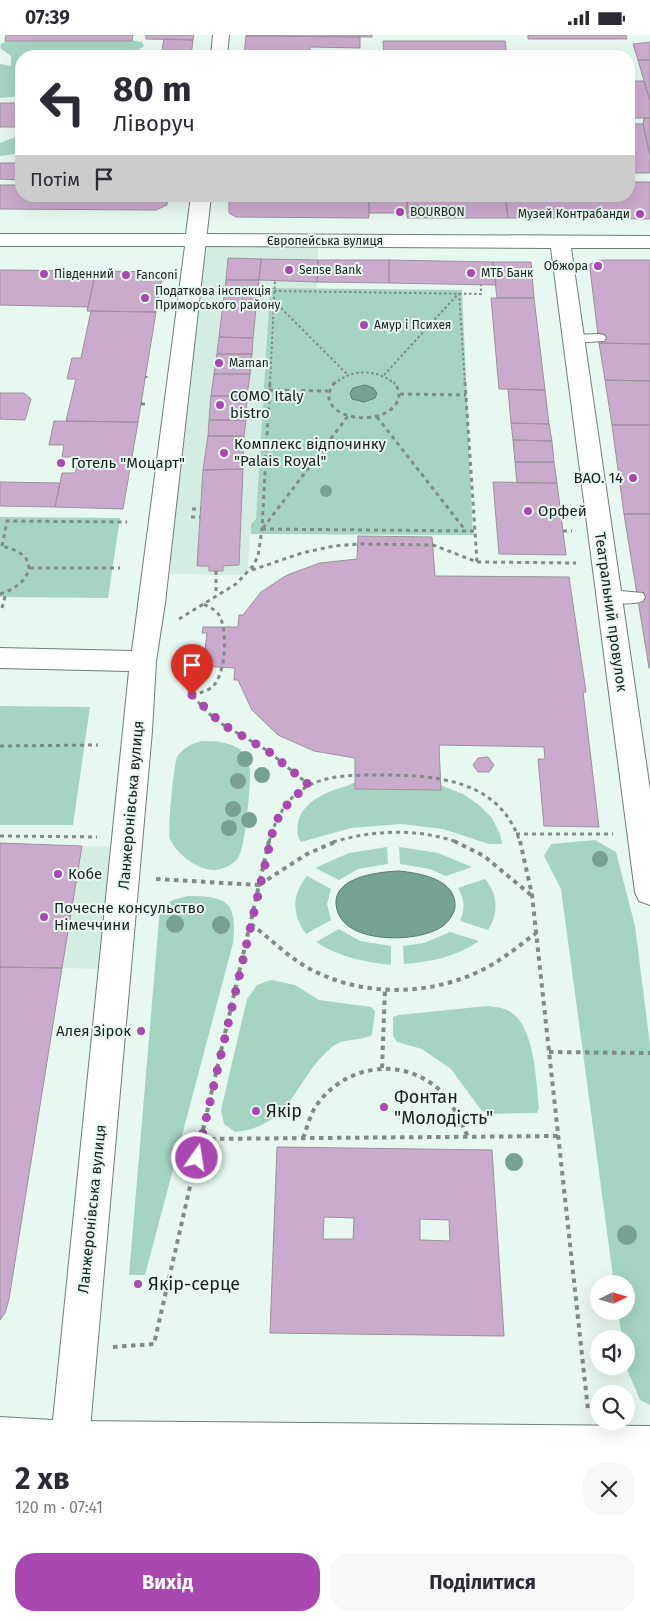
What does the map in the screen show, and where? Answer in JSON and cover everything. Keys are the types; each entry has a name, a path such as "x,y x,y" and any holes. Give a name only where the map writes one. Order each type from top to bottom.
{"street":[{"path":"220,50 222,35"},
{"name":"Ланжеронівська вулиця","path":"70,1443 128,837 158,661 152,603 200,202"},
{"name":"Європейська вулиця","path":"0,240 650,243"},
{"name":"Театральний провулок","path":"560,242 650,892"},
{"path":"0,659 158,661"},
{"path":"0,1437 70,1443 592,1443 650,1445"}],"lane":[{"path":"574,339 599,339"},
{"path":"609,596 637,597"}],"path":[{"path":"177,620 240,582 252,570 259,555 262,529 274,281"},
{"path":"274,291 481,294 481,285"},
{"path":"384,375 459,293"},
{"path":"459,293 477,562"},
{"path":"274,301 347,374"},
{"path":"366,371 384,375 393,380 398,387 399,401 394,408 377,417 358,418 348,416 332,405 328,398 331,384 347,374 366,371"},
{"path":"145,377 150,377"},
{"path":"269,391 328,391"},
{"path":"400,394 466,395"},
{"path":"141,403 146,404"},
{"path":"262,529 348,416"},
{"path":"377,417 466,531"},
{"path":"0,594 6,593 23,582 28,575 30,567 29,561 21,552 1,546 7,521 126,522"},
{"path":"262,529 475,531"},
{"path":"252,570 302,553 334,546 358,544 433,545 477,562 582,563"},
{"path":"30,567 120,568"},
{"path":"216,571 216,595"},
{"path":"2,608 6,593"},
{"path":"192,695 209,689 216,683 223,662 224,624 213,609 202,604"},
{"path":"158,661 222,724 268,751 309,785"},
{"path":"0,746 98,745"},
{"path":"112,1347 154,1345 274,826 284,806 309,785 324,779 354,776 442,778 458,782 494,803 510,821 525,861 532,895 592,1443"},
{"path":"156,879 260,885 309,852 329,843 357,835 399,832 442,838 470,848 532,895"},
{"path":"516,834 620,835"},
{"path":"0,836 128,837"},
{"path":"251,924 312,969 343,982 385,989 422,988 470,976 484,969 536,933"},
{"path":"382,1068 385,989"},
{"path":"549,1052 650,1053"},
{"path":"304,1138 312,1110 330,1088 346,1077 360,1071 382,1068 415,1074 436,1086 456,1109 464,1123 468,1137"},
{"path":"202,1139 558,1136"}],"shaded area":[{"path":"118,38 142,42 144,46 138,50 15,50 15,97 0,98 0,64 11,66 11,56 0,48 1,44 9,40"},
{"path":"15,137 15,154 0,156 0,143"},
{"path":"199,242 318,242 317,288 270,288 256,519 251,524 247,575 161,574"},
{"path":"270,288 462,290 473,535 251,534 251,524 256,519"},
{"path":"365,385 373,388 377,393 375,398 364,402 352,399 350,393 353,388"},
{"path":"0,517 120,518 108,598 0,597"},
{"path":"0,706 90,707 73,825 0,825"},
{"path":"202,741 219,742 241,750 249,762 250,770 247,816 241,851 234,863 225,868 215,870 202,868 189,861 173,845 169,834 171,798 177,757 188,746"},
{"path":"353,783 437,784 463,794 479,805 492,818 500,834 502,844 489,844 443,829 401,824 351,828 301,842 298,833 298,823 307,806 322,795"},
{"path":"595,840 616,852 635,926 650,1045 650,1405 640,1400 629,1375 635,1375 635,1330 621,1330 619,1320 635,1320 635,1275 613,1275 561,889 544,856 551,844"},
{"path":"0,845 124,847 112,969 0,967"},
{"path":"387,847 388,864 358,869 339,880 315,868 349,853"},
{"path":"399,847 438,853 472,867 446,876 430,869 400,864"},
{"path":"399,871 435,879 450,890 454,897 455,907 449,920 443,926 432,932 402,938 368,935 354,930 343,921 337,910 336,899 340,890 347,883 368,875"},
{"path":"307,876 331,889 327,904 331,920 306,934 301,927 295,905 298,891"},
{"path":"485,879 492,891 496,904 492,924 488,930 460,921 464,905 458,888"},
{"path":"187,896 211,897 227,904 233,918 233,943 145,1275 129,1275 160,908 173,900"},
{"path":"339,929 360,941 391,946 391,965 352,958 316,942"},
{"path":"450,932 479,941 443,958 404,964 403,946 424,943"},
{"path":"271,980 295,985 319,1000 371,1007 375,1011 372,1035 341,1042 332,1047 319,1059 282,1111 270,1121 255,1128 235,1132 224,1124 221,1110 247,999 257,985"},
{"path":"487,1006 509,1011 518,1018 524,1028 533,1055 539,1108 537,1113 488,1114 481,1110 451,1069 422,1049 397,1042 393,1036 393,1017 399,1015"}],"building":[{"path":"6,35 133,35 132,41 5,41"},
{"path":"146,35 194,35 193,40 146,39"},
{"path":"372,35 372,37 246,36"},
{"path":"528,35 626,35 627,39 528,39"},
{"path":"246,36 360,37 360,48 310,47 310,50 245,50"},
{"path":"164,39 193,40 192,50 162,50"},
{"path":"383,41 505,41 506,50 384,50"},
{"path":"650,42 650,60 638,60 633,44"},
{"path":"638,60 650,60 650,101 644,81"},
{"path":"635,81 644,81 650,101 650,118 635,118"},
{"path":"0,103 15,103 15,127 0,127"},
{"path":"644,118 650,118 650,154 643,124"},
{"path":"635,124 643,124 650,156 650,173 635,173"},
{"path":"0,163 15,163 15,180 0,179"},
{"path":"635,182 650,182 650,219 508,218 506,202 635,202"},
{"path":"0,185 15,185 15,202 167,202 167,205 156,210 0,209"},
{"path":"229,202 369,202 369,218 236,217 229,213"},
{"path":"369,202 407,202 408,213 369,213"},
{"path":"407,202 506,202 508,218 407,218"},
{"path":"228,258 261,259 259,280 226,280"},
{"name":"Sense Bank","path":"261,259 318,260 317,282 259,280"},
{"path":"318,260 389,260 389,283 317,282"},
{"path":"389,260 493,262 496,285 389,283"},
{"path":"602,260 650,260 650,344 599,343 590,264"},
{"path":"493,262 531,262 534,298 497,298"},
{"path":"0,270 96,271 88,307 0,305"},
{"path":"96,271 163,272 156,312 87,311"},
{"path":"226,280 259,280 253,338 219,337"},
{"path":"491,298 534,298 545,390 499,389"},
{"path":"91,311 156,312 138,422 66,421 76,379 67,379 72,358 81,358"},
{"path":"219,337 253,338 252,354 217,354"},
{"path":"599,343 650,344 650,381 605,380"},
{"path":"217,354 252,354 250,374 214,374"},
{"path":"214,374 250,374 247,396 211,396"},
{"path":"605,380 650,381 650,425 612,425"},
{"path":"508,389 545,390 549,424 511,423"},
{"path":"0,393 24,393 31,399 25,420 0,419"},
{"path":"211,396 247,396 246,420 209,420"},
{"path":"209,420 246,420 244,436 208,436"},
{"path":"54,421 138,422 123,509 55,507 62,473 75,473 79,457 62,457 64,445 49,445"},
{"path":"511,423 549,424 552,441 513,440"},
{"path":"612,425 650,425 650,514 624,514"},
{"name":"Комплекс відпочинку \"Palais Royal\"","path":"208,436 244,436 243,469 203,470"},
{"path":"513,440 552,441 554,462 515,462"},
{"path":"515,462 554,462 557,483 517,483"},
{"path":"243,469 239,565 223,566 223,571 209,571 209,566 197,566 203,470"},
{"path":"0,482 60,483 55,507 0,506"},
{"name":"Орфей","path":"493,482 557,483 566,555 499,554"},
{"path":"624,514 650,514 650,668 649,668"},
{"path":"358,536 432,537 435,576 569,577 586,692 583,692 599,827 544,826 538,759 545,759 544,747 439,745 441,790 355,789 355,758 314,751 278,735 252,710 238,680 234,680 235,668 199,666 199,660 204,660 207,633 202,633 203,627 238,627 239,615 243,615 261,592 287,575 320,563 357,559"},
{"path":"488,757 494,765 489,772 478,772 473,765 478,758"},
{"path":"0,843 82,846 62,968 0,967"},
{"path":"0,967 62,968 9,1299 5,1313 0,1320"},
{"path":"277,1147 492,1150 504,1336 270,1333","holes":["324,1217 354,1218 353,1239 323,1239","420,1219 449,1220 450,1241 420,1240"]}],"place":[{"name":"BOURBON","path":"400,212"},
{"name":"Музей Контрабанди","path":"640,214"},
{"name":"Обжора","path":"598,266"},
{"name":"Sense Bank","path":"289,270"},
{"name":"МТБ Банк","path":"471,273"},
{"name":"Південний","path":"44,274"},
{"name":"Fanconi","path":"126,275"},
{"name":"Податкова інспекція Приморського району","path":"145,298"},
{"name":"Амур і Психея","path":"364,325"},
{"name":"Maman","path":"219,363"},
{"name":"COMO Italy bistro","path":"220,405"},
{"name":"Комплекс відпочинку \"Palais Royal\"","path":"224,453"},
{"name":"Готель \"Моцарт\"","path":"61,463"},
{"name":"BAO. 14","path":"633,478"},
{"name":"Орфей","path":"528,511"},
{"name":"Кобе","path":"58,874"},
{"name":"Почесне консульство Німеччини","path":"44,917"},
{"name":"Алея Зірок","path":"141,1031"},
{"name":"Фонтан \"Молодість\"","path":"384,1107"},
{"name":"Якір","path":"256,1111"},
{"name":"Якір-серце","path":"138,1284"}],"route":[{"path":"192,695 207,712 222,724 268,751 309,785 284,806 274,826 197,1158"}]}
